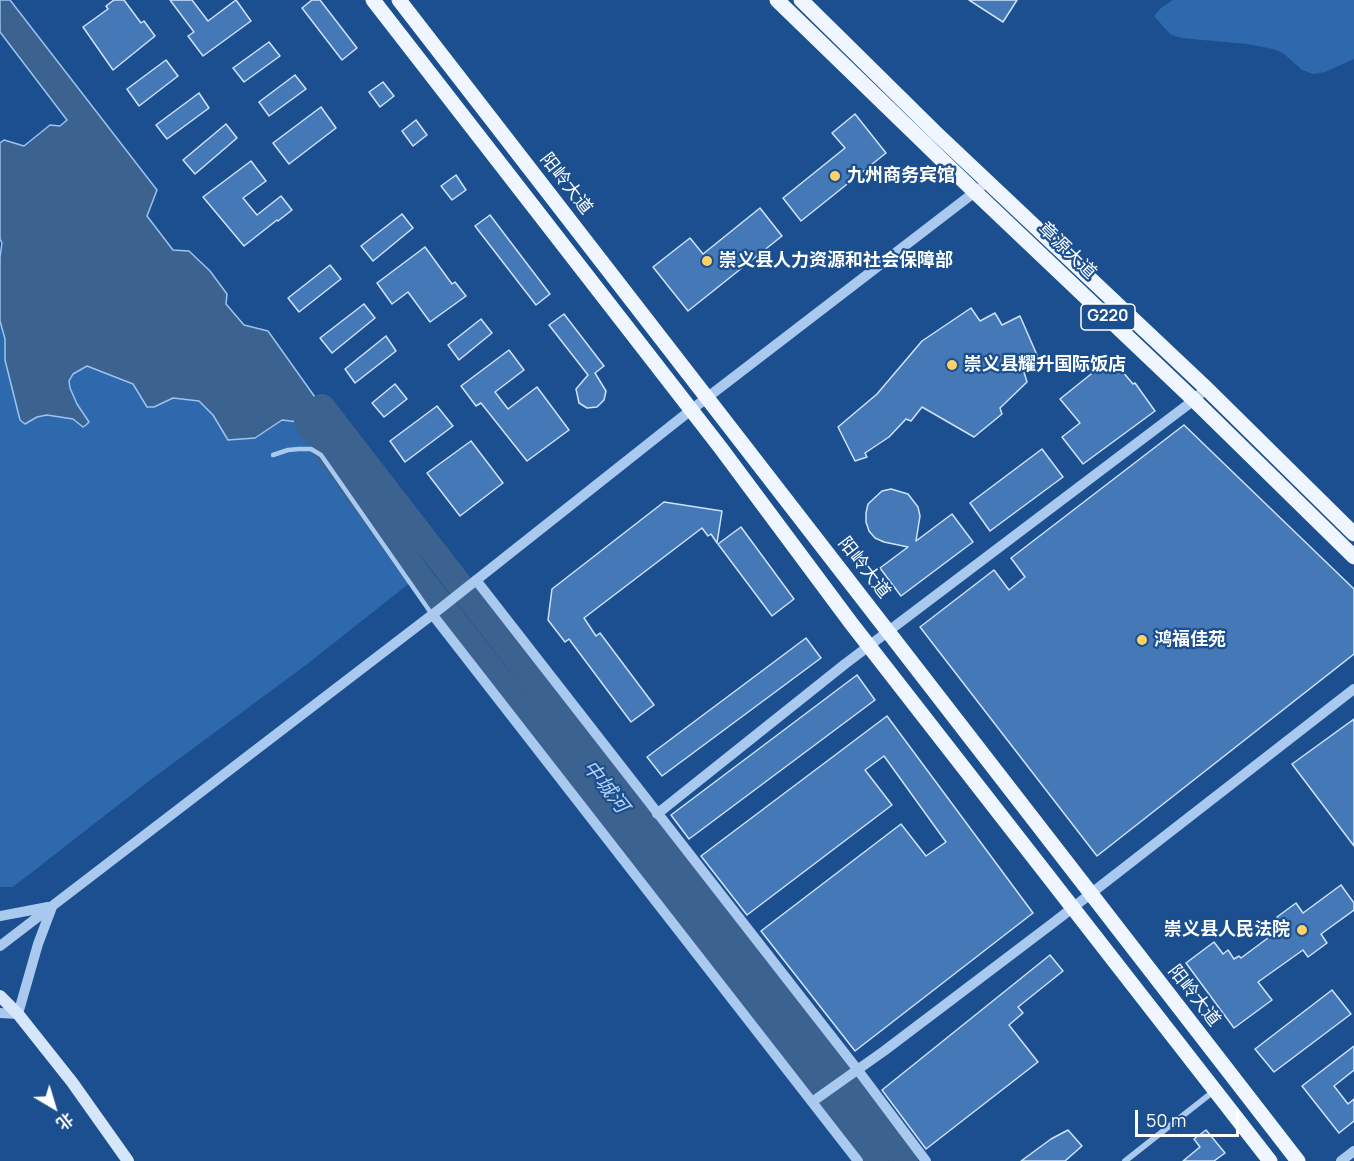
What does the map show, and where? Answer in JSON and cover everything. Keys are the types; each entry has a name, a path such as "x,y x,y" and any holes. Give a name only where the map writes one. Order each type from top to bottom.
{"main road":[{"path":"373,0 691,410 851,623 1270,1161"},
{"name":"阳岭大道","path":"399,0 1298,1161"},
{"name":"章源大道","path":"777,0 1194,400 1354,557"},
{"name":"章源大道","path":"801,0 987,182 1206,388 1354,534"},
{"path":"0,996 18,1014 72,1082 128,1161"}],"street":[{"path":"0,946 436,611 691,410 987,182"},
{"path":"657,814 888,631 1194,400 1206,388"},
{"path":"472,583 657,814 926,1161"},
{"path":"436,611 816,1099 858,1161"},
{"path":"816,1099 884,1051 1074,907 1354,689"},
{"path":"0,916 52,907"},
{"path":"0,1013 18,1014 38,944 52,907"},
{"path":"1125,1161 1214,1090"},
{"path":"1341,1161 1354,1151"}],"lane":[{"path":"273,455 299,448 311,449 321,455 436,611"}],"shaded area":[{"path":"0,0 10,0 157,190 147,216 173,250 189,251 210,271 227,294 226,304 244,325 268,331 322,407 307,423 282,420 255,438 228,440 213,415 199,401 173,398 154,407 147,407 133,384 87,366 73,374 69,381 77,404 89,422 86,425 83,427 73,419 47,415 37,417 25,424 20,420 5,360 5,339 0,321 2,243 0,239 0,143 4,140 24,146 50,125 60,126 67,120 0,32"},
{"path":"1173,0 1354,0 1354,59 1325,72 1313,74 1302,70 1283,53 1273,49 1247,44 1181,38 1170,34 1154,16"},
{"path":"27,67 157,190 147,216 173,251 189,251 210,271 227,294 226,304 244,325 268,331 322,407 307,423 416,578 306,665 153,778 13,887 0,887 0,257 2,243 0,239 0,143 4,140 24,146 50,125 60,126 67,120"}],"building":[{"path":"114,0 124,0 141,23 144,21 155,36 113,70 83,27 108,9 106,6"},
{"path":"170,0 192,0 208,21 236,0 251,21 203,56 188,36 194,32"},
{"path":"312,0 320,0 357,48 342,60 302,8"},
{"path":"969,0 1017,0 1003,22"},
{"path":"269,42 280,56 244,82 233,68"},
{"path":"166,60 178,76 139,106 127,89"},
{"path":"295,75 306,89 269,116 259,102"},
{"path":"383,82 394,96 380,107 369,92"},
{"path":"199,93 209,108 167,139 156,125"},
{"path":"321,107 336,128 289,164 273,143"},
{"name":"九州商务宾馆","path":"855,114 886,153 801,221 783,198 845,148 832,133"},
{"path":"416,120 427,135 413,146 402,131"},
{"path":"226,124 237,138 195,174 183,160"},
{"path":"251,161 266,181 243,198 257,215 281,196 292,210 244,246 203,197"},
{"path":"456,175 466,190 452,200 441,186"},
{"name":"崇义县人力资源和社会保障部","path":"760,208 782,236 688,311 653,267 690,238 703,254"},
{"path":"402,214 413,228 373,261 361,246"},
{"path":"490,215 550,294 536,305 475,226"},
{"path":"425,247 452,284 455,282 466,296 430,322 408,292 392,304 377,283"},
{"path":"330,265 341,279 299,312 288,298"},
{"path":"364,304 375,318 332,353 320,338"},
{"path":"971,308 980,321 995,313 1002,325 1020,316 1040,362 1024,372 1027,382 1000,408 1002,414 974,437 922,407 911,421 906,419 889,437 865,453 867,457 855,461 838,427 877,394 922,341"},
{"path":"564,314 604,366 595,373 606,391 604,400 597,407 587,408 579,403 576,389 588,375 549,325"},
{"path":"481,319 492,333 459,360 448,345"},
{"path":"386,336 396,351 355,383 345,369"},
{"path":"509,350 524,370 495,392 508,409 537,387 569,430 527,461 481,403 476,406 461,386"},
{"path":"1111,358 1133,384 1135,383 1155,411 1083,464 1062,437 1080,423 1060,399"},
{"path":"395,384 407,399 384,417 372,403"},
{"path":"437,406 453,426 405,462 390,441"},
{"name":"鸿福佳苑","path":"1184,425 1354,589 1354,654 1097,856 920,627 994,570 1009,590 1025,577 1011,558"},
{"path":"471,441 503,483 460,516 427,473"},
{"path":"1042,449 1063,477 990,531 970,503"},
{"path":"891,489 908,494 918,507 920,516 916,541 952,514 973,542 901,596 880,568 908,547 875,538 866,522 868,504 882,491"},
{"path":"664,502 722,511 717,543 711,534 708,536 702,528 584,618 596,636 600,633 654,705 631,722 569,639 565,642 548,620 552,589"},
{"path":"741,527 794,599 772,616 718,544"},
{"path":"806,638 821,658 662,776 647,757"},
{"path":"857,675 875,700 689,839 671,815"},
{"path":"887,716 1033,913 855,1051 761,931 901,824 926,856 946,842 884,756 865,770 892,805 747,915 701,856"},
{"path":"1354,719 1354,846 1292,764"},
{"path":"1341,885 1354,903 1354,910 1321,934 1327,943 1308,957 1303,950 1258,982 1272,1000 1234,1028 1186,963 1214,942 1223,954 1228,950 1234,959 1239,956 1241,958 1284,926 1277,917 1296,903 1303,913"},
{"path":"1050,955 1063,971 1018,1007 1023,1013 1009,1025 1038,1062 926,1149 882,1090"},
{"path":"1332,990 1351,1014 1274,1072 1255,1049"},
{"path":"1354,1046 1354,1070 1334,1086 1348,1104 1354,1099 1354,1121 1339,1133 1302,1086"},
{"path":"1068,1130 1082,1146 1065,1161 1021,1161 1051,1139"},
{"path":"1206,1130 1225,1153 1214,1161 1183,1161 1200,1147 1194,1139"}],"waterway":[{"name":"中城河","path":"875,1161 418,575 307,423 322,407 905,1161"}],"place":[{"name":"九州商务宾馆","path":"835,176"},
{"name":"崇义县人力资源和社会保障部","path":"707,261"},
{"name":"崇义县耀升国际饭店","path":"952,365"},
{"name":"鸿福佳苑","path":"1142,640"},
{"name":"崇义县人民法院","path":"1302,930"}]}
